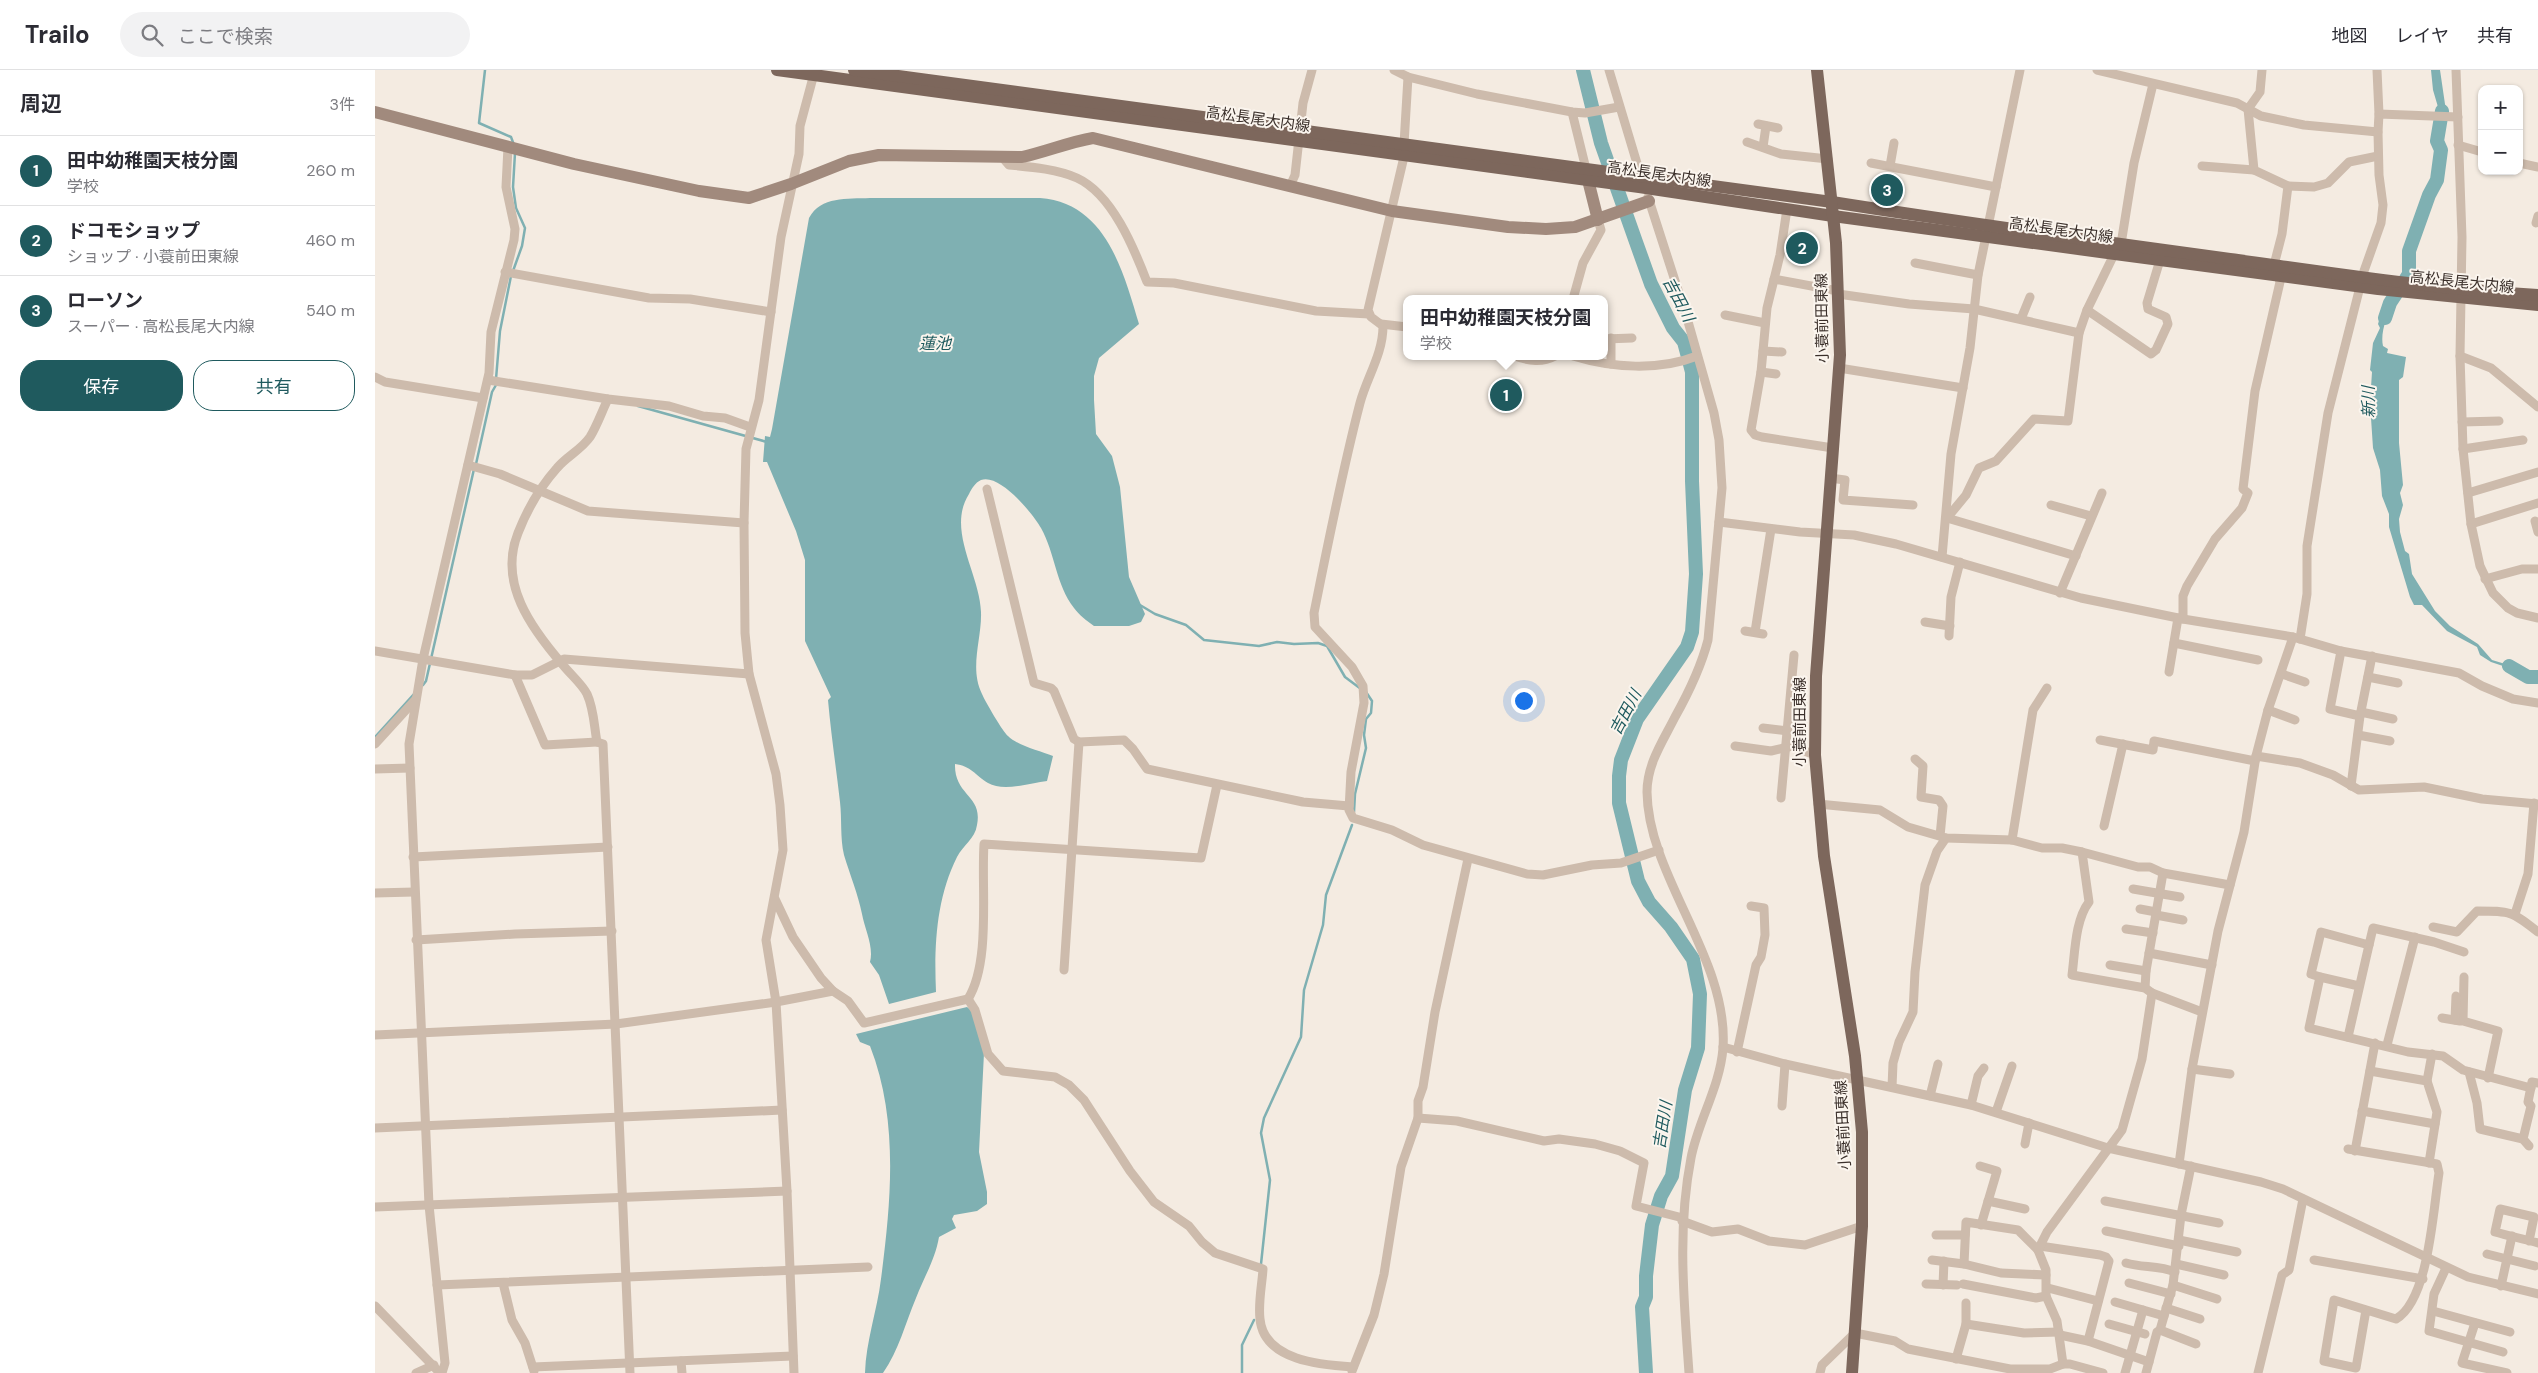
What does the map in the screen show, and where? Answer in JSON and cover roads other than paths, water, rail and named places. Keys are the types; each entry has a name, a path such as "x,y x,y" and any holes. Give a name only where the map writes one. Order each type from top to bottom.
{"main road":[{"name":"高松長尾大内線","path":"777,70 815,72 1299,135"},
{"name":"高松長尾大内線","path":"854,70 1404,150 1640,182 1832,202 1987,231"},
{"name":"小蓑前田東線","path":"1817,70 1832,202 1838,293 1839,368 1814,706 1815,754 1824,856 1858,1079 1862,1132 1862,1226 1852,1373"},
{"name":"高松長尾大内線","path":"1640,182 1833,216 1987,231 2538,305"},
{"name":"高松長尾大内線","path":"2117,249 2160,260 2275,270"},
{"name":"高松長尾大内線","path":"2462,294 2538,295"}],"street":[{"path":"1290,186 1295,175 1303,103 1312,70"},
{"path":"1394,70 1408,77 1572,112 1585,113 1619,107"},
{"path":"1609,70 1645,203 1687,318 1695,357 1714,413 1722,464 1719,522 1708,640 1704,658 1654,758 1648,779 1648,809 1655,851 1711,975 1717,996 1723,1047 1714,1089 1691,1155 1683,1220 1682,1259 1689,1373"},
{"path":"1942,557 1947,518 1951,454 1963,388 1978,275 2020,70"},
{"path":"2097,70 2237,103 2261,116 2305,125 2378,132"},
{"path":"2254,170 2248,110 2260,92 2262,70"},
{"path":"2179,1164 2202,1012 2218,931 2244,832 2256,759 2268,710 2296,638 2307,594 2307,546 2328,413 2361,282 2381,223 2383,205 2378,156 2377,70"},
{"path":"2456,70 2453,117 2459,145 2462,422 2471,524 2485,579 2493,592 2508,608 2517,613 2538,618"},
{"path":"794,1373 787,1192 776,1002 766,940 783,850 776,774 749,674 745,633 744,523 749,433 759,400 791,184 799,154 800,126 815,72"},
{"path":"1369,314 1369,304 1392,211 1404,150 1408,77"},
{"path":"1947,518 1966,495 1979,468 1996,462 2035,419 2068,421 2079,333 2087,310 2117,249 2127,217 2134,163 2153,84"},
{"path":"375,112 574,164 729,196 749,198 849,161 879,155 1003,158 1045,152 1074,141 1093,138 1392,211 1498,226 1546,229 1575,227 1645,203"},
{"path":"1572,112 1602,218 1601,230 1583,263 1574,295"},
{"path":"2379,114 2407,117 2453,117"},
{"path":"1763,148 1762,125 1778,128"},
{"path":"1747,142 1781,154 1828,160"},
{"path":"1890,166 1894,143"},
{"path":"2459,145 2478,151"},
{"path":"375,1306 441,1373 445,1363 429,1205 420,1033 409,744 423,659 488,380 491,332 515,229 506,187 508,147"},
{"path":"2202,166 2254,170 2288,186 2314,187 2328,183 2349,162 2378,156"},
{"path":"1003,158 1009,165 1065,174 1087,183 1103,198 1133,248 1147,282 1174,283 1315,311 1369,314 1381,324 1403,327"},
{"path":"1871,163 1996,187"},
{"path":"2523,164 2538,167"},
{"path":"2169,672 2174,643 2181,619 2183,596 2187,586 2215,539 2241,508 2248,493 2243,489 2253,404 2280,282 2275,270 2288,186"},
{"path":"1787,209 1765,323 1761,372 1751,430 1755,435 1833,448"},
{"path":"2087,310 2151,354 2156,350 2169,324 2167,317 2148,309 2147,303 2160,260"},
{"path":"1915,263 1978,275"},
{"path":"505,272 649,298 690,299 771,312"},
{"path":"1773,280 1838,293 1909,304 1974,309 2079,333"},
{"path":"2021,319 2030,296"},
{"path":"1725,315 1765,323"},
{"path":"1381,324 1383,333 1380,350 1360,402 1333,513 1314,613 1315,627 1352,667 1363,689 1364,703 1351,772 1350,815 1356,820 1379,826 1423,845 1468,859 1534,875 1592,865 1621,863 1655,851"},
{"path":"1611,364 1608,338 1632,338"},
{"path":"1763,351 1782,352"},
{"path":"2460,356 2491,368 2538,407"},
{"path":"1586,360 1595,363 1652,366 1676,363 1695,357"},
{"path":"1528,360 1548,360"},
{"path":"1839,368 1963,388"},
{"path":"1761,372 1776,374"},
{"path":"375,377 385,382 483,398"},
{"path":"488,380 607,401 669,406 703,416 725,418 749,433"},
{"path":"597,742 593,717 586,693 558,660 528,618 513,585 512,569 518,533 541,491 558,466 581,448 591,436 607,401"},
{"path":"2462,422 2499,420"},
{"path":"2463,449 2523,440"},
{"path":"468,466 500,474 588,511 744,523"},
{"path":"2468,493 2538,472"},
{"path":"1830,478 1845,480 1843,500 1913,505"},
{"path":"987,490 1034,683 1051,688 1054,691 1075,739 1079,742 1124,740 1147,769 1303,802 1349,806"},
{"path":"2060,592 2102,493"},
{"path":"2471,524 2538,503"},
{"path":"2051,505 2091,516"},
{"path":"1947,518 2076,556"},
{"path":"2535,521 2538,532"},
{"path":"1719,522 1771,529 1854,535 1896,544 2060,592 2181,619 2296,638 2341,651 2459,673 2482,686 2513,699 2538,703"},
{"path":"1745,630 1759,633 1771,529"},
{"path":"1949,636 1951,597 1960,562"},
{"path":"2485,579 2522,569 2538,570"},
{"path":"1925,622 1950,626"},
{"path":"2174,643 2258,660"},
{"path":"375,651 515,675 533,675 558,660 564,659 749,674"},
{"path":"2341,651 2330,709 2393,719"},
{"path":"1781,798 1794,655"},
{"path":"2351,786 2361,714 2372,656"},
{"path":"2282,674 2305,682"},
{"path":"515,675 545,745 597,742 603,744 630,1373"},
{"path":"2368,677 2398,683"},
{"path":"2012,840 2033,710 2047,688"},
{"path":"375,744 417,699"},
{"path":"2268,710 2295,720"},
{"path":"1763,728 1788,731"},
{"path":"2358,735 2390,741"},
{"path":"2100,740 2153,750 2155,741 2256,759 2300,763 2333,775 2359,790 2424,787 2482,799 2536,804 2528,874 2515,914"},
{"path":"1064,970 1079,742"},
{"path":"2104,826 2123,744"},
{"path":"1735,746 1771,751 1787,746 1815,754"},
{"path":"1892,1087 1893,1063 1899,1042 1913,1012 1915,972 1925,885 1943,837 1943,806 1939,800 1921,797 1923,766 1915,759"},
{"path":"375,769 410,768"},
{"path":"968,999 978,976 980,959 984,844 1201,858 1217,785"},
{"path":"1818,804 1880,810 1908,827 1943,837 2012,840 2043,848 2062,848 2138,867 2150,867 2163,873 2230,886"},
{"path":"413,857 608,847"},
{"path":"2082,852 2089,902 2084,908 2076,941 2072,975 2149,991 2202,1012"},
{"path":"968,999 975,1010 989,1054 1003,1070 1055,1077 1069,1085 1084,1100 1130,1171 1154,1202 1189,1226 1202,1242 1215,1253 1263,1269 1260,1320 1267,1339 1296,1360 1353,1370 1374,1315 1385,1274 1401,1167 1418,1118 1418,1101 1423,1087 1435,1012 1468,859"},
{"path":"2067,1367 2047,1292 2046,1275 2039,1248 2047,1232 2123,1130 2142,1060 2149,991 2146,971 2163,873"},
{"path":"2133,889 2179,897"},
{"path":"375,893 414,892"},
{"path":"775,898 793,937 821,978 833,991 848,1001 864,1023 968,999"},
{"path":"1737,1052 1765,935 1764,908 1751,906"},
{"path":"2140,910 2183,920"},
{"path":"2433,927 2457,932 2477,911 2505,911 2515,914 2538,932"},
{"path":"2348,1037 2373,928 2415,937 2465,952"},
{"path":"2126,929 2153,933"},
{"path":"416,940 612,931"},
{"path":"2359,986 2311,974 2321,932 2369,945"},
{"path":"2387,1045 2415,937"},
{"path":"2149,952 2212,965"},
{"path":"2109,965 2146,971"},
{"path":"2320,976 2309,1028 2387,1045 2408,1052 2443,1056 2469,1072 2487,1078 2535,1086 2528,1102 2535,1107 2526,1142 2480,1128 2477,1103 2469,1072"},
{"path":"2459,1021 2465,977"},
{"path":"375,1035 616,1024 776,1002 833,991"},
{"path":"2456,996 2459,1021"},
{"path":"2442,1018 2498,1031 2487,1078"},
{"path":"2366,1310 2356,1368 2324,1361 2334,1300 2397,1319 2406,1314 2423,1279 2439,1173 2437,1164 2352,1150 2362,1111 2375,1043"},
{"path":"1723,1047 1785,1064 1971,1105 2108,1148 2261,1182 2283,1189 2468,1277 2538,1294"},
{"path":"2429,1163 2437,1112 2427,1081 2432,1054"},
{"path":"1782,1106 1785,1064"},
{"path":"1930,1096 1937,1064"},
{"path":"1996,1112 2012,1066"},
{"path":"1971,1105 1978,1076 1983,1068"},
{"path":"2192,1069 2230,1074"},
{"path":"2370,1071 2427,1081"},
{"path":"375,1128 782,1110"},
{"path":"2362,1111 2435,1124"},
{"path":"1418,1118 1457,1120 1543,1141 1559,1139 1595,1144 1628,1154 1644,1163 1636,1206 1671,1215 1712,1232 1738,1229 1769,1241 1805,1245 1862,1226"},
{"path":"2025,1144 2029,1123"},
{"path":"1980,1166 1997,1171 1981,1225"},
{"path":"2146,1373 2157,1332 2160,1330 2172,1290 2181,1215 2191,1166"},
{"path":"375,1207 623,1196 787,1192"},
{"path":"2258,1373 2282,1275 2289,1270 2303,1199"},
{"path":"1988,1201 2025,1209"},
{"path":"2105,1201 2219,1223"},
{"path":"2500,1209 2534,1217 2534,1242 2495,1232 2500,1209"},
{"path":"1964,1264 1966,1222 2018,1230 2039,1248 2106,1257 2108,1268 2088,1341"},
{"path":"2106,1231 2237,1252"},
{"path":"1936,1235 1965,1235"},
{"path":"2501,1286 2512,1236"},
{"path":"2487,1254 2535,1266"},
{"path":"1931,1260 1964,1264 2001,1273 2046,1275"},
{"path":"2314,1260 2423,1279"},
{"path":"1943,1285 1945,1262"},
{"path":"2126,1263 2138,1267 2175,1268 2224,1275"},
{"path":"437,1285 868,1267"},
{"path":"2446,1268 2434,1294 2429,1331 2503,1352"},
{"path":"503,1282 512,1320 525,1342 534,1370 630,1363 793,1356"},
{"path":"2129,1283 2217,1298"},
{"path":"1927,1284 1960,1285 2036,1298 2047,1292 2098,1301"},
{"path":"2115,1302 2143,1310 2200,1319"},
{"path":"1956,1359 1966,1324 1966,1303"},
{"path":"2125,1373 2141,1333 2143,1310"},
{"path":"2433,1311 2510,1332"},
{"path":"2475,1323 2462,1363 2472,1369 2507,1372"},
{"path":"1966,1324 2023,1333 2059,1334 2088,1341 2149,1362"},
{"path":"2109,1324 2141,1333"},
{"path":"2160,1330 2196,1344"},
{"path":"1820,1373 1823,1365 1855,1333 1895,1341 1908,1349 2010,1368 2050,1369 2067,1367 2103,1373"},
{"path":"681,1361 682,1373"},
{"path":"416,1373 434,1365"}],"water":[{"path":"2431,70 2440,70 2446,111 2444,130 2439,129 2438,107 2433,90"},
{"name":"蓮池","path":"870,198 1040,198 1063,203 1081,212 1096,226 1108,243 1118,262 1139,324 1099,358 1094,376 1094,400 1096,434 1112,456 1120,487 1129,577 1145,614 1141,622 1129,626 1094,626 1076,611 1068,599 1059,579 1046,538 1024,505 1006,488 989,479 981,480 974,486 963,508 961,522 962,537 979,597 981,612 976,664 978,684 1002,729 1012,740 1053,756 1047,781 1009,787 994,786 969,769 955,764 959,783 976,807 978,815 976,830 959,853 945,889 936,940 936,992 889,1004 879,975 870,962 869,938 844,855 828,700 831,697 805,641 805,560 796,531 767,462 763,462 765,436 770,437 772,429 809,218 814,211 828,202"},
{"path":"2385,301 2395,302 2385,323 2382,335 2383,346 2388,349 2387,353 2406,357 2403,377 2399,380 2399,443 2403,485 2400,493 2403,505 2399,519 2400,532 2405,551 2409,554 2412,574 2435,611 2450,626 2478,644 2492,660 2512,666 2527,675 2524,676 2509,668 2491,662 2480,655 2477,647 2447,631 2422,605 2414,605 2410,597 2389,527 2389,514 2382,496 2380,470 2373,448 2370,403 2372,372 2370,370 2373,343 2380,328 2378,324"},
{"path":"967,1007 972,1011 984,1053 979,1152 987,1192 987,1204 977,1211 954,1215 952,1219 956,1228 939,1237 932,1261 889,1364 883,1373 865,1373 867,1349 885,1250 890,1191 890,1161 889,1132 879,1074 870,1046 860,1042 856,1034"}],"waterway":[{"path":"485,70 479,123 511,137 514,145"},
{"name":"吉田川","path":"1583,70 1601,143 1651,284 1673,328 1684,342 1692,372 1692,481 1696,574 1692,632 1687,647 1637,719 1621,760 1619,776 1619,803 1638,881 1649,902 1671,927 1693,959 1700,994 1698,1048 1685,1090 1672,1176 1661,1196 1652,1225 1646,1276 1646,1297 1642,1307 1646,1373"},
{"name":"新川","path":"2385,318 2390,303 2409,274 2409,251 2429,195 2437,180 2441,150 2437,141 2442,111"},
{"path":"513,271 522,246 525,228 516,208 513,187 515,153"},
{"path":"496,379 500,331 511,276"},
{"path":"476,464 492,392 496,385"},
{"path":"638,406 767,442"},
{"path":"423,685 426,681 474,469"},
{"path":"1140,605 1155,614 1186,625 1204,640 1259,646 1277,642 1294,644 1318,643 1327,646 1345,677 1361,689"},
{"name":"新川","path":"2509,666 2528,677 2538,677"},
{"path":"1354,812 1355,794 1366,748 1364,735 1366,719 1371,713 1372,701 1366,692"},
{"path":"375,737 414,694"},
{"path":"1261,1264 1270,1180 1261,1133 1264,1118 1301,1037 1304,990 1323,925 1326,895 1352,825"},
{"path":"1242,1373 1242,1345 1254,1320"}],"place":[{"name":"ローソン","path":"1887,190"},
{"name":"ドコモショップ","path":"1802,248"},
{"name":"田中幼稚園天枝分園","path":"1506,395"}]}
